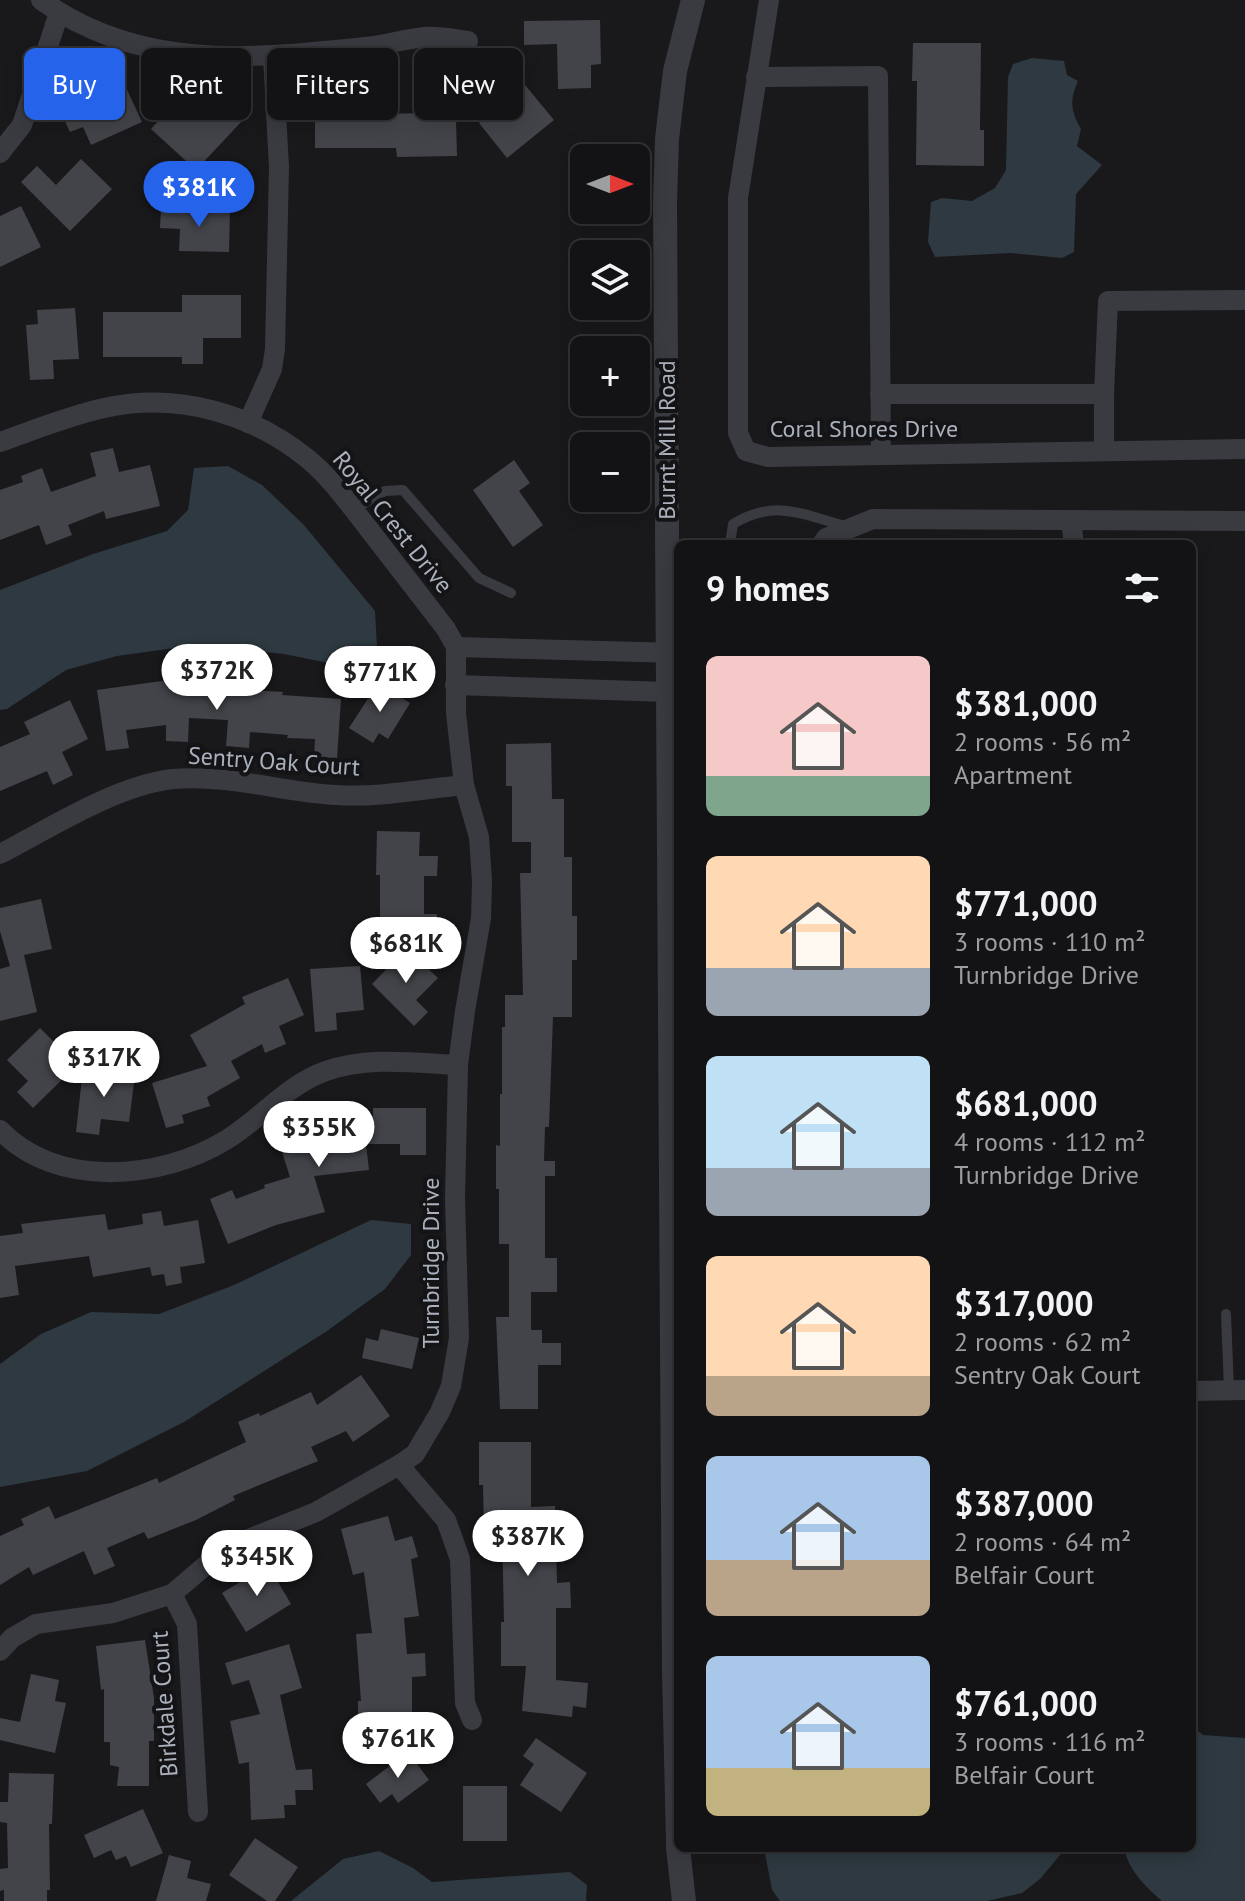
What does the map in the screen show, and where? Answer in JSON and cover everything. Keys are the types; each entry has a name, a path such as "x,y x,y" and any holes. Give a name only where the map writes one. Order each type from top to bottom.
{"street":[{"path":"41,0 105,37 138,47 229,58 267,57"},
{"name":"Burnt Mill Road","path":"674,1653 672,652 667,139 675,71 693,0"},
{"name":"Coral Shores Drive","path":"769,0 738,198 738,433 746,451 768,457 1245,449"},
{"path":"0,153 22,125 59,13"},
{"path":"359,48 426,37 468,41"},
{"path":"756,77 878,76 881,455"},
{"path":"248,423 272,369 275,349 279,167 276,120"},
{"path":"1104,451 1108,301 1245,300"},
{"path":"880,394 1104,394"},
{"name":"Royal Crest Drive","path":"0,442 104,408 136,403 201,407 233,416 284,441 310,461 353,510 446,629 456,647"},
{"path":"825,540 873,519 1245,521"},
{"path":"1071,521 1073,540"},
{"path":"456,647 672,652"},
{"name":"Turnbridge Drive","path":"0,1651 12,1638 36,1624 113,1613 172,1594 226,1548 316,1512 399,1465 415,1454 440,1412 451,1386 459,1338 455,1199 458,1065 481,918 482,881 479,837 464,785 455,685 456,647"},
{"path":"509,650 509,686"},
{"path":"563,651 563,688"},
{"path":"455,685 563,688 671,682"},
{"name":"Sentry Oak Court","path":"0,854 118,794 172,779 199,779 338,796 464,785"},
{"path":"3,1139 52,1163 107,1171 138,1170 168,1164 225,1141 282,1096 324,1072 349,1064 378,1061 458,1065"},
{"path":"1196,1391 1237,1390"},
{"path":"399,1465 446,1520 460,1559 465,1703 472,1720"},
{"name":"Birkdale Court","path":"172,1594 187,1624 198,1812"},
{"name":"Burnt Mill Road","path":"679,1852 684,1901"}],"lane":[{"path":"353,510 385,491 403,490 479,578 511,593"},
{"path":"731,540 733,524 753,512 783,509 851,527"},
{"path":"1226,1314 1237,1390"}],"shaded area":[{"path":"1032,58 1064,61 1067,75 1078,81 1072,100 1081,129 1077,146 1102,165 1076,194 1074,252 1062,258 1011,253 935,257 928,242 931,202 942,198 972,201 995,188 1006,170 1008,77 1013,64"},
{"path":"228,466 262,485 304,525 375,611 377,647 343,666 284,654 196,645 117,656 66,670 7,709 0,710 0,590 93,554 167,531 188,510 194,468"},
{"path":"371,1220 411,1224 411,1255 385,1289 327,1331 184,1422 87,1471 0,1487 0,1364 41,1334 91,1312 159,1314 234,1285"},
{"path":"1196,1729 1203,1735 1245,1738 1245,1901 1162,1901 1138,1878 1125,1852 1196,1852"},
{"path":"379,1851 413,1868 432,1882 570,1872 587,1885 586,1901 291,1901 343,1859"},
{"path":"765,1852 1061,1852 1040,1879 1022,1893 987,1901 780,1901 772,1890"}],"building":[{"path":"600,20 601,64 591,65 591,88 558,89 557,44 524,45 524,21"},
{"path":"913,43 981,43 980,130 984,130 984,166 916,165 917,81 912,81"},
{"path":"523,82 554,120 507,158 479,123 483,120 523,120"},
{"path":"125,85 142,122 91,145 83,127 70,132 64,120 125,120"},
{"path":"414,113 414,120 456,120 457,156 397,157 396,148 315,148 315,120 398,120 398,114"},
{"path":"159,120 243,120 196,170 151,129"},
{"path":"81,159 112,189 70,231 21,182 37,166 56,185"},
{"path":"21,206 41,247 0,267 0,216"},
{"path":"161,209 230,210 229,252 179,251 180,229 160,228"},
{"path":"182,295 241,295 241,338 203,338 203,364 182,364 182,357 103,357 103,312 182,312"},
{"path":"75,308 79,359 53,360 54,379 30,380 26,325 38,324 37,310"},
{"path":"113,448 119,472 150,465 160,506 106,519 104,511 68,525 72,535 46,545 39,525 0,540 0,490 23,482 21,476 42,468 51,492 96,476 90,453"},
{"path":"514,460 530,483 519,491 543,525 513,547 473,490"},
{"path":"169,673 221,676 221,688 341,699 337,758 314,757 315,739 287,738 288,735 250,732 249,748 226,746 228,720 189,718 188,742 166,741 166,725 126,730 129,748 106,751 97,690 169,680"},
{"path":"378,683 410,703 388,739 379,733 373,743 349,728"},
{"path":"70,700 88,739 62,752 73,775 53,785 47,771 0,791 0,747 30,734 24,722"},
{"path":"551,743 552,799 564,799 564,857 572,857 572,916 577,916 577,960 572,960 572,1017 553,1017 549,1127 545,1127 544,1161 555,1161 555,1176 545,1176 545,1258 557,1258 557,1292 531,1292 531,1330 542,1330 542,1343 561,1343 561,1365 538,1365 538,1409 500,1409 496,1317 509,1317 509,1244 499,1244 499,1189 496,1189 496,1145 500,1146 502,1094 502,1027 505,1027 505,995 523,995 520,873 531,873 531,842 512,842 512,786 506,786 506,744"},
{"path":"377,831 420,832 419,856 438,856 437,876 424,876 424,914 437,914 437,937 380,937"},
{"path":"41,899 52,949 24,955 37,1012 0,1021 0,969 10,966 0,931 0,908"},
{"path":"407,948 438,978 416,1000 428,1012 414,1026 372,984"},
{"path":"360,966 364,1010 336,1013 337,1030 315,1032 310,969"},
{"path":"288,978 304,1015 279,1026 286,1044 265,1053 262,1044 231,1061 240,1078 207,1097 210,1106 182,1115 184,1123 166,1128 152,1083 207,1066 190,1035 245,1004 242,997"},
{"path":"40,1028 77,1065 33,1108 17,1092 28,1081 7,1060"},
{"path":"83,1069 135,1075 129,1122 101,1119 99,1135 76,1132"},
{"path":"373,1108 426,1108 426,1155 400,1155 400,1144 366,1144 369,1170 314,1176 325,1212 276,1225 228,1244 210,1199 232,1190 236,1199 265,1188 264,1185 290,1177 282,1152 314,1142 312,1115 336,1113 337,1127 373,1123"},
{"path":"161,1211 164,1226 198,1220 205,1263 180,1267 182,1283 166,1286 164,1274 152,1276 150,1267 93,1277 89,1256 15,1266 19,1295 0,1298 0,1236 23,1233 21,1224 105,1214 108,1230 143,1224 142,1214"},
{"path":"381,1329 419,1338 412,1369 362,1358 366,1338 378,1341"},
{"path":"361,1375 390,1416 353,1442 346,1431 311,1447 318,1461 233,1496 235,1500 196,1520 148,1539 144,1532 107,1548 115,1566 94,1575 84,1551 33,1575 29,1567 0,1585 0,1536 24,1525 21,1519 49,1506 55,1519 157,1478 159,1483 246,1442 238,1422 259,1413 260,1416 311,1392 317,1405"},
{"path":"479,1442 531,1442 531,1507 555,1506 557,1583 570,1582 571,1608 556,1608 556,1680 588,1683 586,1708 573,1706 572,1717 522,1711 526,1666 501,1666 501,1622 504,1622 502,1530 484,1531 483,1485 479,1485"},
{"path":"388,1516 395,1541 412,1536 418,1557 411,1559 419,1616 404,1618 407,1654 425,1653 426,1676 412,1677 412,1733 373,1733 373,1717 358,1717 358,1701 361,1701 356,1634 372,1633 364,1572 353,1575 341,1529"},
{"path":"268,1565 291,1604 246,1632 222,1593"},
{"path":"145,1640 154,1698 154,1741 149,1741 149,1786 117,1786 119,1767 110,1765 110,1742 104,1742 104,1689 101,1690 96,1646"},
{"path":"289,1644 302,1688 280,1695 296,1770 312,1769 313,1790 295,1790 296,1805 284,1805 285,1818 251,1820 249,1762 239,1764 230,1721 260,1714 249,1680 232,1685 225,1663"},
{"path":"31,1674 59,1680 55,1701 66,1703 55,1753 0,1740 0,1718 20,1722"},
{"path":"536,1738 587,1773 561,1812 520,1785 534,1764 523,1756"},
{"path":"408,1752 429,1780 398,1803 392,1794 380,1803 366,1784"},
{"path":"9,1773 54,1774 47,1901 4,1901 4,1890 0,1891 0,1869 8,1868 7,1823 0,1822 0,1802 8,1802"},
{"path":"463,1786 507,1786 507,1841 463,1841"},
{"path":"143,1809 163,1853 131,1867 126,1856 116,1860 111,1850 94,1858 84,1835"},
{"path":"255,1838 298,1867 275,1901 267,1901 229,1875"},
{"path":"169,1855 191,1861 187,1878 211,1884 206,1901 156,1901"}]}
